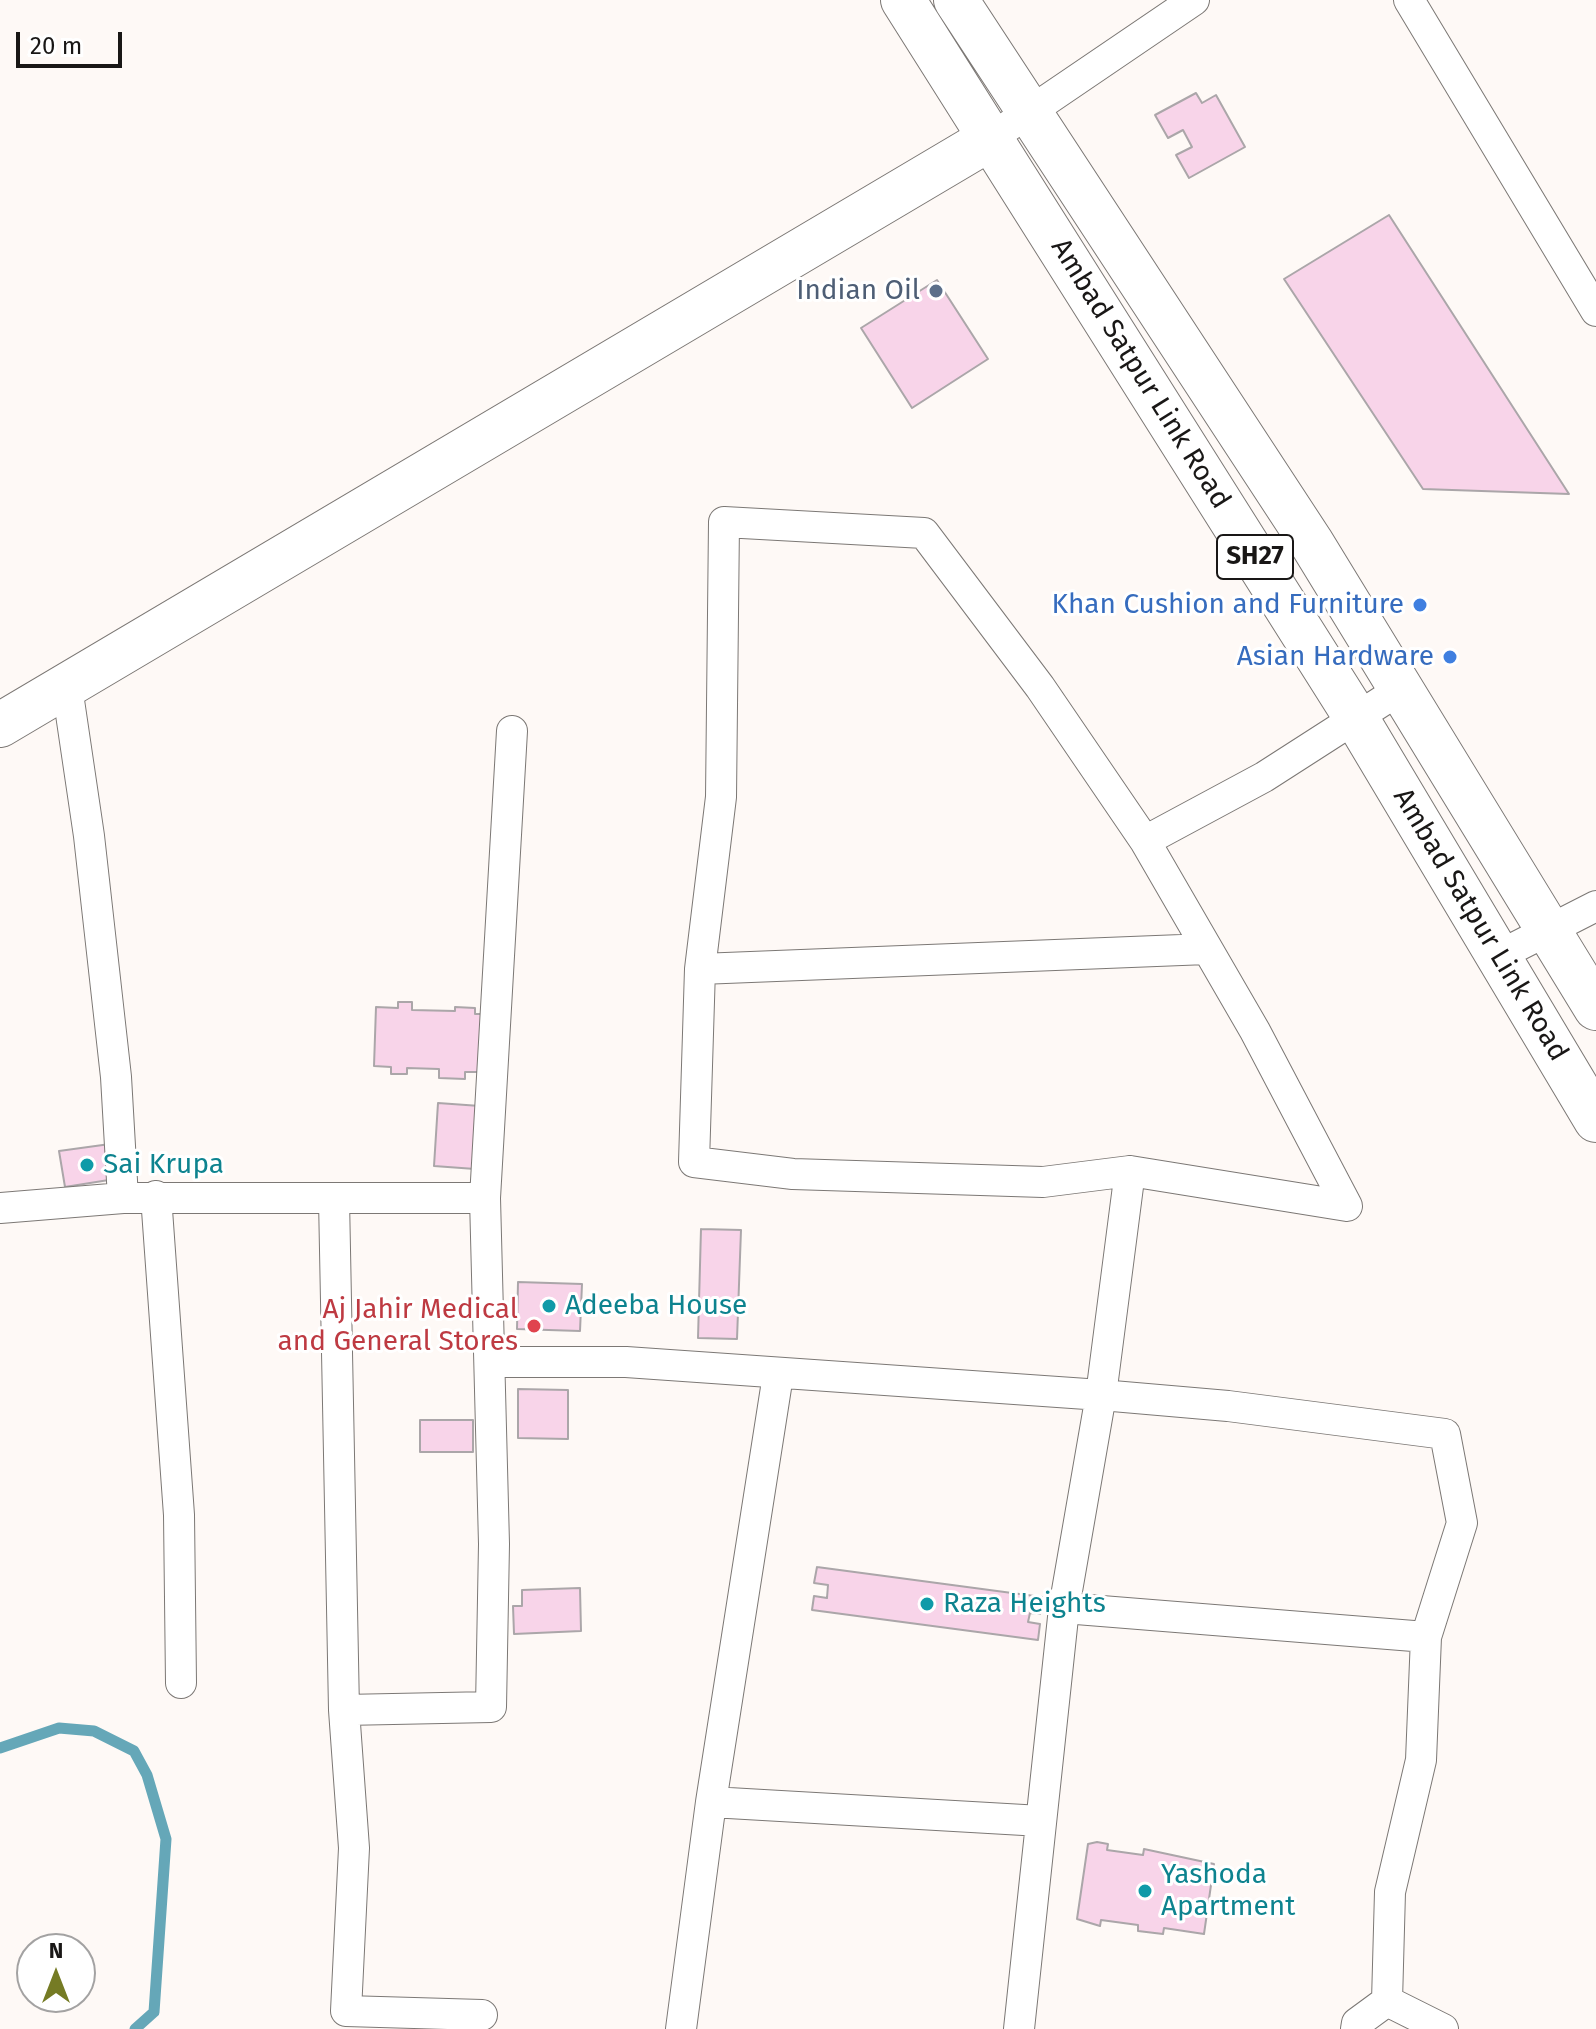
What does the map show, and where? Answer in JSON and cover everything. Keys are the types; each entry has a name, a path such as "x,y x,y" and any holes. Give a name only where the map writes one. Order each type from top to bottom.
{"main road":[{"name":"Ambad Satpur Link Road","path":"903,0 1355,716 1596,1120"},
{"name":"Ambad Satpur Link Road","path":"956,0 1311,542 1596,1008"},
{"path":"0,725 991,138"}],"street":[{"path":"991,138 1194,0"},
{"path":"1409,0 1596,311"},
{"path":"724,522 924,533 1040,687 1145,841 1347,1206 1130,1171 1043,1182 793,1174 694,1162 700,969 721,797 724,522"},
{"path":"67,687 89,836 114,1062 123,1198"},
{"path":"1145,841 1264,777 1401,689"},
{"path":"344,1710 491,1707 494,1678 492,1362 485,1198 512,731"},
{"path":"1500,955 1596,906"},
{"path":"700,969 1207,949"},
{"path":"1019,2029 1064,1608 1101,1395 1130,1171"},
{"path":"156,1196 179,1515 181,1683"},
{"path":"0,1208 156,1196 485,1198"},
{"path":"334,1199 344,1710 354,1848 346,2011 482,2015"},
{"path":"492,1362 626,1362 778,1375 1101,1395 1228,1406 1445,1434 1462,1523 1426,1637 1421,1760 1390,1892 1387,2001"},
{"path":"681,2029 711,1802 778,1375"},
{"path":"1064,1608 1426,1637"},
{"path":"711,1802 1041,1821"},
{"path":"1356,2029 1357,2023 1387,2001"},
{"path":"1387,2001 1443,2029"}],"building":[{"path":"1196,93 1202,103 1216,95 1245,147 1189,178 1176,155 1192,147 1183,130 1168,138 1155,115"},
{"path":"1389,215 1569,494 1423,489 1284,279"},
{"path":"937,280 988,359 912,408 861,328"},
{"path":"398,1002 412,1002 412,1010 475,1008 475,1014 489,1014 487,1072 465,1072 465,1079 439,1078 439,1069 407,1068 407,1074 391,1074 391,1067 374,1066 376,1007 398,1008"},
{"path":"438,1103 480,1106 475,1169 434,1166"},
{"name":"Sai Krupa","path":"110,1144 115,1179 65,1187 59,1151"},
{"path":"701,1229 741,1230 737,1339 698,1338"},
{"name":"Adeeba House","path":"518,1282 582,1284 580,1331 517,1329"},
{"path":"518,1389 568,1390 568,1439 518,1438"},
{"path":"420,1420 473,1420 473,1452 420,1452"},
{"name":"Raza Heights","path":"817,1567 1042,1597 1040,1614 1030,1613 1028,1622 1040,1624 1038,1640 812,1610 814,1596 827,1598 828,1585 814,1583"},
{"path":"580,1588 581,1631 514,1634 513,1606 522,1606 522,1590"},
{"name":"Yashoda Apartment","path":"1088,1844 1108,1844 1107,1850 1143,1855 1144,1849 1214,1864 1204,1934 1164,1928 1163,1934 1138,1931 1138,1925 1101,1920 1100,1926 1077,1919"}],"waterway":[{"path":"0,1748 59,1728 94,1731 134,1751 147,1775 166,1839 154,2012 135,2029"}],"place":[{"name":"Indian Oil","path":"936,291"},
{"name":"Khan Cushion and Furniture","path":"1420,605"},
{"name":"Asian Hardware","path":"1450,657"},
{"name":"Sai Krupa","path":"87,1165"},
{"name":"Adeeba House","path":"549,1306"},
{"name":"Aj Jahir Medical and General Stores","path":"534,1326"},
{"name":"Raza Heights","path":"927,1604"},
{"name":"Yashoda Apartment","path":"1145,1891"}]}
